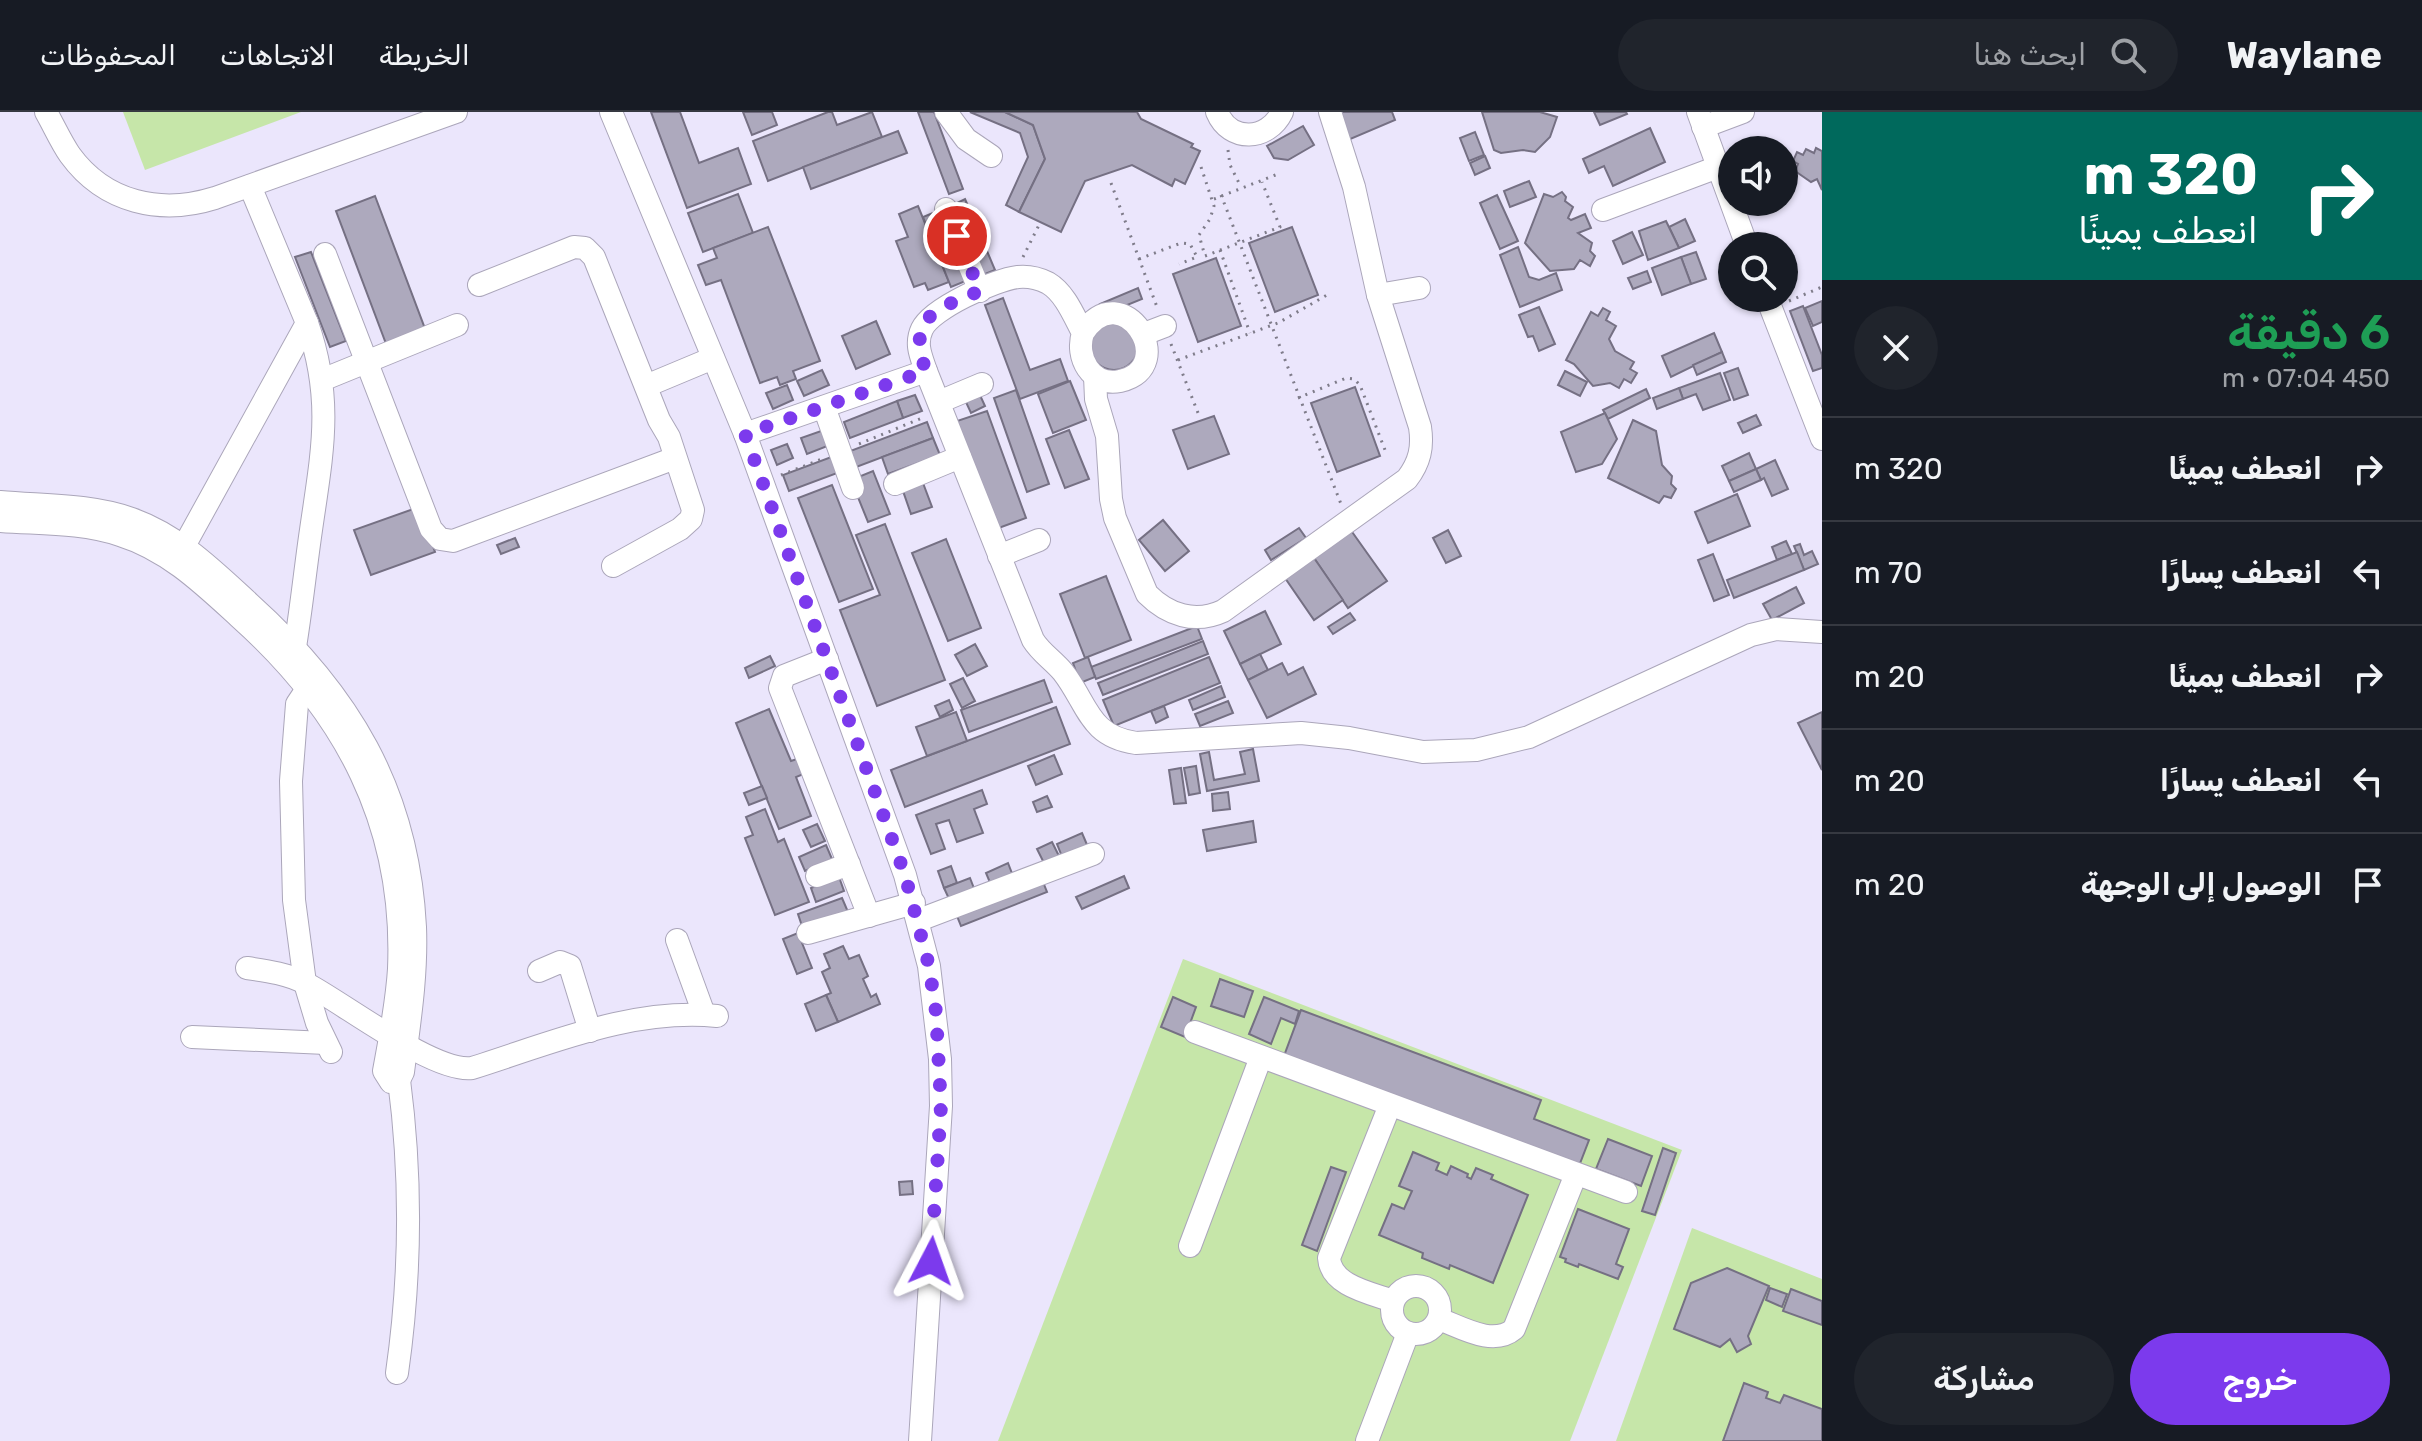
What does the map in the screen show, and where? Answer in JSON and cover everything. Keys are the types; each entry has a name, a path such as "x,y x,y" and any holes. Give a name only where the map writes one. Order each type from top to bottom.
{"street":[{"path":"46,112 69,154 82,170 98,183 134,202 154,206 195,204 456,112"},
{"path":"611,112 745,434 916,911 936,1012 941,1106 920,1441"},
{"path":"946,112 966,139 991,156"},
{"path":"1223,120 1246,135 1255,135 1272,127 1282,112"},
{"path":"1095,376 1096,399 1107,436 1115,518 1141,584 1147,594 1166,610 1189,617 1213,615 1407,479 1414,470 1421,449 1420,427 1378,295 1354,187 1330,112"},
{"path":"1603,210 1718,167 1700,119 1743,112"},
{"path":"250,186 307,323 322,380 324,434 291,669"},
{"path":"946,209 980,291"},
{"path":"479,285 574,247 585,248 594,257 659,420 669,437 693,510 691,519 680,529 613,566"},
{"path":"325,254 431,529 440,539 453,541 667,461"},
{"path":"1083,333 1055,288 1030,277 1012,278 942,307 926,322 918,341 926,371 1038,648 1063,672 1096,726 1114,738 1136,743 1301,733 1349,738 1423,752 1476,750 1529,737 1751,635 1776,629 1822,632"},
{"path":"1378,295 1419,288"},
{"path":"1773,312 1822,439"},
{"path":"1114,314 1155,330 1147,344 1144,362 1131,377 1113,382 1095,376 1083,361 1080,352 1083,333 1096,319 1114,314"},
{"path":"180,554 307,323"},
{"path":"322,380 457,325"},
{"path":"646,386 713,358"},
{"path":"745,434 926,371"},
{"path":"939,402 982,384"},
{"path":"824,407 853,488"},
{"path":"659,420 659,439 685,511 680,529"},
{"path":"895,484 960,457"},
{"path":"0,502 88,508 125,526"},
{"path":"0,521 157,530 307,689 344,739 358,766 381,823 389,853 399,943 398,1039"},
{"path":"999,556 1039,540"},
{"path":"180,554 295,645 334,692 361,735 389,796 399,828 407,861 415,929 414,975 385,1076 391,1082 399,1080 410,1206 407,1290 397,1373"},
{"path":"827,659 787,674 780,683 869,916"},
{"path":"192,1037 328,1048 305,983 294,900 291,816 296,710 307,689"},
{"path":"808,933 869,916 916,911 1093,854"},
{"path":"817,876 849,864"},
{"path":"247,968 305,983 446,1065 464,1069 646,1016 710,1015 677,940"},
{"path":"539,971 560,962 570,966 590,1031"},
{"path":"1195,1032 1626,1192"},
{"path":"1190,1246 1261,1057"},
{"path":"1390,1105 1329,1258 1331,1270 1338,1279 1393,1301"},
{"path":"1439,1319 1489,1337 1503,1336 1514,1329 1576,1174"},
{"path":"1424,1287 1436,1297 1439,1319 1422,1334 1408,1333 1392,1317 1393,1301 1402,1290 1424,1287"},
{"path":"1367,1441 1408,1333"}],"path":[{"path":"1223,120 1230,165 1241,187"},
{"path":"1201,167 1214,199 1213,213 1199,232 1205,256 1280,227 1262,182"},
{"path":"1214,199 1278,174"},
{"path":"1111,183 1139,259 1155,330 1178,360 1200,418"},
{"path":"1221,195 1348,522"},
{"path":"1012,278 1039,225"},
{"path":"1139,259 1181,243 1190,244 1197,257 1179,264"},
{"path":"1220,250 1251,334"},
{"path":"1798,294 1822,287"},
{"path":"1178,360 1270,327 1327,295"},
{"path":"1298,398 1346,378 1354,379 1360,385 1385,450"}],"green space":[{"path":"123,112 301,112 145,170"},
{"path":"1183,959 1682,1150 1570,1441 998,1441"},
{"path":"1692,1228 1822,1279 1822,1441 1616,1441"}],"building":[{"path":"651,112 680,112 699,163 738,148 751,184 687,208"},
{"path":"743,112 772,112 777,125 752,135"},
{"path":"832,112 837,125 872,112 882,137 768,181 753,141"},
{"path":"918,112 934,112 963,189 949,194"},
{"path":"970,112 1005,112 1033,125 1045,159 1019,212 1006,205 1028,157 1020,133"},
{"path":"1005,112 1137,112 1141,119 1193,144 1191,147 1200,151 1185,184 1175,179 1172,186 1132,165 1085,181 1061,232 1019,212 1045,159 1033,125"},
{"path":"1336,112 1392,112 1395,120 1348,140"},
{"path":"1482,112 1540,112 1557,117 1550,137 1535,152 1501,153 1494,150"},
{"path":"1594,112 1626,112 1627,114 1600,125"},
{"path":"1303,126 1314,145 1288,160 1274,158 1267,146"},
{"path":"1650,128 1665,162 1613,186 1604,166 1589,173 1583,159"},
{"path":"898,131 907,153 811,189 803,167"},
{"path":"1475,132 1484,155 1469,161 1460,138"},
{"path":"1816,148 1822,151 1822,190 1817,179 1811,182 1798,173 1798,152 1803,155 1806,149 1814,153"},
{"path":"1485,156 1490,168 1475,175 1470,163"},
{"path":"1529,181 1536,197 1510,207 1504,191"},
{"path":"1562,192 1565,201 1573,207 1568,218 1571,220 1585,214 1591,228 1578,233 1592,243 1590,251 1595,256 1590,266 1580,260 1574,269 1550,271 1525,243 1544,194 1553,197"},
{"path":"738,194 753,233 703,252 688,213"},
{"path":"1497,195 1518,241 1500,249 1480,203"},
{"path":"375,196 427,334 388,349 336,211"},
{"path":"965,199 995,270 980,276 951,206"},
{"path":"918,206 949,282 928,290 925,283 914,287 896,241 908,237 899,214"},
{"path":"940,210 968,280 951,287 923,217"},
{"path":"1685,219 1695,241 1679,248 1669,227"},
{"path":"1666,221 1679,248 1648,260 1639,231"},
{"path":"768,227 820,361 793,371 796,379 780,385 777,377 760,383 721,280 706,285 698,265 717,258 713,248"},
{"path":"1292,227 1318,295 1275,312 1249,243"},
{"path":"1632,232 1643,255 1623,264 1613,241"},
{"path":"1518,247 1529,277 1539,280 1556,273 1562,290 1520,307 1500,255"},
{"path":"311,252 346,341 330,347 295,257"},
{"path":"1696,252 1706,279 1691,284 1681,257"},
{"path":"1681,257 1691,284 1662,295 1652,268"},
{"path":"1216,258 1241,326 1198,342 1173,274"},
{"path":"1647,271 1651,282 1633,289 1628,278"},
{"path":"1138,288 1142,299 1105,314 1100,304"},
{"path":"1003,298 1030,370 1060,359 1068,381 1020,399 985,305"},
{"path":"1822,301 1822,322 1813,326 1805,308"},
{"path":"1803,306 1822,355 1822,368 1813,371 1790,312 1798,312 1798,308"},
{"path":"1539,307 1555,344 1539,351 1533,336 1528,337 1519,315"},
{"path":"1603,308 1610,312 1606,320 1616,326 1609,339 1615,351 1634,362 1630,369 1637,373 1631,383 1624,379 1619,388 1610,383 1593,386 1574,364 1566,360 1591,312 1598,316"},
{"path":"876,321 890,354 856,369 842,336"},
{"path":"1114,322 1131,329 1138,346 1131,363 1114,370 1097,363 1090,346 1097,329"},
{"path":"1714,333 1722,352 1671,377 1662,356"},
{"path":"1722,352 1726,362 1697,375 1693,365"},
{"path":"1738,368 1748,395 1734,400 1724,373"},
{"path":"822,370 829,385 804,396 797,381"},
{"path":"1565,371 1587,382 1580,396 1558,385"},
{"path":"1720,373 1730,400 1703,410 1696,394 1683,399 1679,388"},
{"path":"1070,381 1086,420 1053,433 1038,394"},
{"path":"787,385 793,400 773,409 766,393"},
{"path":"1355,387 1380,456 1337,472 1311,403"},
{"path":"1679,388 1683,399 1657,409 1653,398"},
{"path":"1646,389 1650,398 1608,419 1603,410"},
{"path":"1016,390 1049,484 1027,492 994,398"},
{"path":"979,393 985,406 971,413 965,400"},
{"path":"915,395 922,411 903,418 897,401"},
{"path":"897,401 903,418 850,438 844,422"},
{"path":"987,411 1026,518 996,529 957,421"},
{"path":"1605,413 1617,439 1602,464 1576,472 1561,432"},
{"path":"1756,415 1761,425 1743,433 1738,423"},
{"path":"1214,416 1229,454 1188,469 1173,430"},
{"path":"1633,420 1656,431 1662,465 1672,476 1671,484 1676,489 1671,498 1664,496 1659,503 1608,478"},
{"path":"927,422 933,438 851,469 845,453"},
{"path":"824,430 830,445 807,454 801,438"},
{"path":"1069,430 1089,479 1065,488 1046,439"},
{"path":"933,438 940,455 888,474 882,457"},
{"path":"787,444 793,458 777,465 771,450"},
{"path":"1749,453 1756,469 1729,481 1722,466"},
{"path":"834,456 840,472 789,491 783,475"},
{"path":"1775,460 1788,489 1772,496 1756,469"},
{"path":"1756,469 1761,480 1734,492 1729,481"},
{"path":"873,471 890,514 868,522 851,480"},
{"path":"923,483 932,507 911,514 903,491"},
{"path":"832,485 873,589 839,602 798,498"},
{"path":"1737,494 1750,526 1708,543 1695,512"},
{"path":"419,507 435,552 371,575 354,530"},
{"path":"1163,520 1189,551 1165,571 1139,540"},
{"path":"885,524 945,680 877,706 840,610 880,595 856,535"},
{"path":"1299,528 1306,538 1271,560 1265,550"},
{"path":"1350,529 1387,581 1348,608 1312,555"},
{"path":"1448,530 1461,556 1446,563 1433,538"},
{"path":"515,538 519,547 501,554 497,545"},
{"path":"946,539 981,628 948,641 912,553"},
{"path":"1786,541 1792,554 1777,560 1772,547"},
{"path":"1800,544 1804,555 1812,551 1818,564 1804,570 1794,546"},
{"path":"1797,552 1804,570 1734,598 1727,580"},
{"path":"1713,554 1729,595 1714,601 1698,560"},
{"path":"1312,555 1343,600 1314,620 1283,575"},
{"path":"1106,576 1131,640 1085,658 1060,594"},
{"path":"1796,587 1804,603 1772,620 1763,604"},
{"path":"1265,611 1281,644 1240,664 1224,631"},
{"path":"1350,613 1355,620 1333,634 1328,627"},
{"path":"1197,626 1202,639 1096,679 1091,667"},
{"path":"1203,641 1208,654 1103,695 1098,683"},
{"path":"975,644 987,666 967,676 955,655"},
{"path":"1260,654 1268,670 1248,680 1240,664"},
{"path":"770,656 775,666 749,678 745,668"},
{"path":"1088,657 1095,677 1080,683 1073,663"},
{"path":"1209,657 1220,683 1114,726 1103,700"},
{"path":"1282,663 1288,675 1303,667 1316,694 1267,718 1248,680"},
{"path":"963,678 975,701 962,708 950,684"},
{"path":"1044,680 1052,702 969,732 961,710"},
{"path":"1221,686 1225,697 1193,710 1189,700"},
{"path":"949,700 953,710 940,717 935,706"},
{"path":"1228,701 1233,713 1200,726 1195,714"},
{"path":"1164,706 1168,717 1156,723 1151,711"},
{"path":"1056,707 1070,744 905,807 891,770"},
{"path":"769,709 791,761 800,758 806,773 796,777 811,816 779,829 736,723"},
{"path":"956,712 967,741 927,756 916,727"},
{"path":"1822,712 1822,770 1798,723"},
{"path":"1253,749 1259,781 1207,791 1200,754 1209,752 1214,780 1245,774 1240,752"},
{"path":"1054,755 1062,774 1036,785 1028,766"},
{"path":"1196,766 1200,793 1189,795 1184,768"},
{"path":"1181,768 1186,803 1174,804 1169,770"},
{"path":"762,786 767,798 749,805 744,793"},
{"path":"982,790 987,804 974,809 983,833 957,842 949,820 936,824 945,849 931,854 916,815"},
{"path":"1228,792 1230,809 1213,811 1212,794"},
{"path":"1047,796 1052,807 1037,812 1033,802"},
{"path":"765,809 778,842 784,839 809,902 775,915 745,838 753,835 746,817"},
{"path":"1253,821 1256,842 1207,851 1203,830"},
{"path":"817,824 825,841 811,847 803,830"},
{"path":"1082,833 1088,847 1063,859 1057,844"},
{"path":"1052,842 1060,858 1045,865 1037,849"},
{"path":"826,845 832,859 805,871 799,857"},
{"path":"1008,863 1013,876 991,885 986,873"},
{"path":"951,866 957,883 944,888 938,871"},
{"path":"1124,876 1129,888 1082,909 1076,897"},
{"path":"839,877 844,891 816,902 811,888"},
{"path":"1041,877 1047,892 961,926 955,911"},
{"path":"970,878 975,891 950,901 944,888"},
{"path":"842,898 848,912 803,929 798,914"},
{"path":"798,933 812,968 797,974 783,939"},
{"path":"843,946 849,959 859,955 868,976 863,979 871,997 876,994 880,1004 838,1022 826,995 831,993 822,972 830,968 824,954"},
{"path":"1220,979 1253,991 1244,1017 1211,1006"},
{"path":"826,995 838,1022 816,1031 805,1004"},
{"path":"1173,997 1196,1007 1185,1037 1161,1027"},
{"path":"1264,997 1299,1011 1295,1024 1281,1018 1271,1044 1249,1034"},
{"path":"1301,1010 1541,1100 1534,1119 1589,1140 1579,1166 1284,1056"},
{"path":"1608,1139 1652,1156 1641,1186 1596,1169"},
{"path":"1663,1148 1676,1153 1655,1215 1642,1211"},
{"path":"1413,1152 1439,1163 1436,1170 1447,1175 1451,1166 1468,1174 1467,1177 1471,1179 1476,1168 1493,1175 1491,1179 1528,1195 1493,1283 1450,1265 1449,1269 1422,1258 1423,1253 1379,1235 1392,1204 1404,1209 1412,1191 1399,1186"},
{"path":"1331,1167 1346,1172 1317,1251 1302,1245"},
{"path":"912,1181 913,1194 900,1195 899,1182"},
{"path":"1578,1209 1629,1229 1616,1264 1623,1267 1618,1279 1579,1264 1578,1267 1560,1257"},
{"path":"1727,1268 1769,1286 1748,1336 1751,1344 1737,1352 1730,1339 1720,1347 1674,1329 1691,1283"},
{"path":"1770,1288 1787,1294 1782,1307 1766,1300"},
{"path":"1791,1289 1822,1301 1822,1325 1783,1311"},
{"path":"1744,1383 1768,1392 1766,1398 1780,1403 1784,1395 1822,1409 1822,1441 1723,1441"}],"route":[{"path":"931,1261 941,1106 940,1059 936,1012 919,920 745,434 926,371 918,341 926,322 942,307 980,291 957,236"}]}
